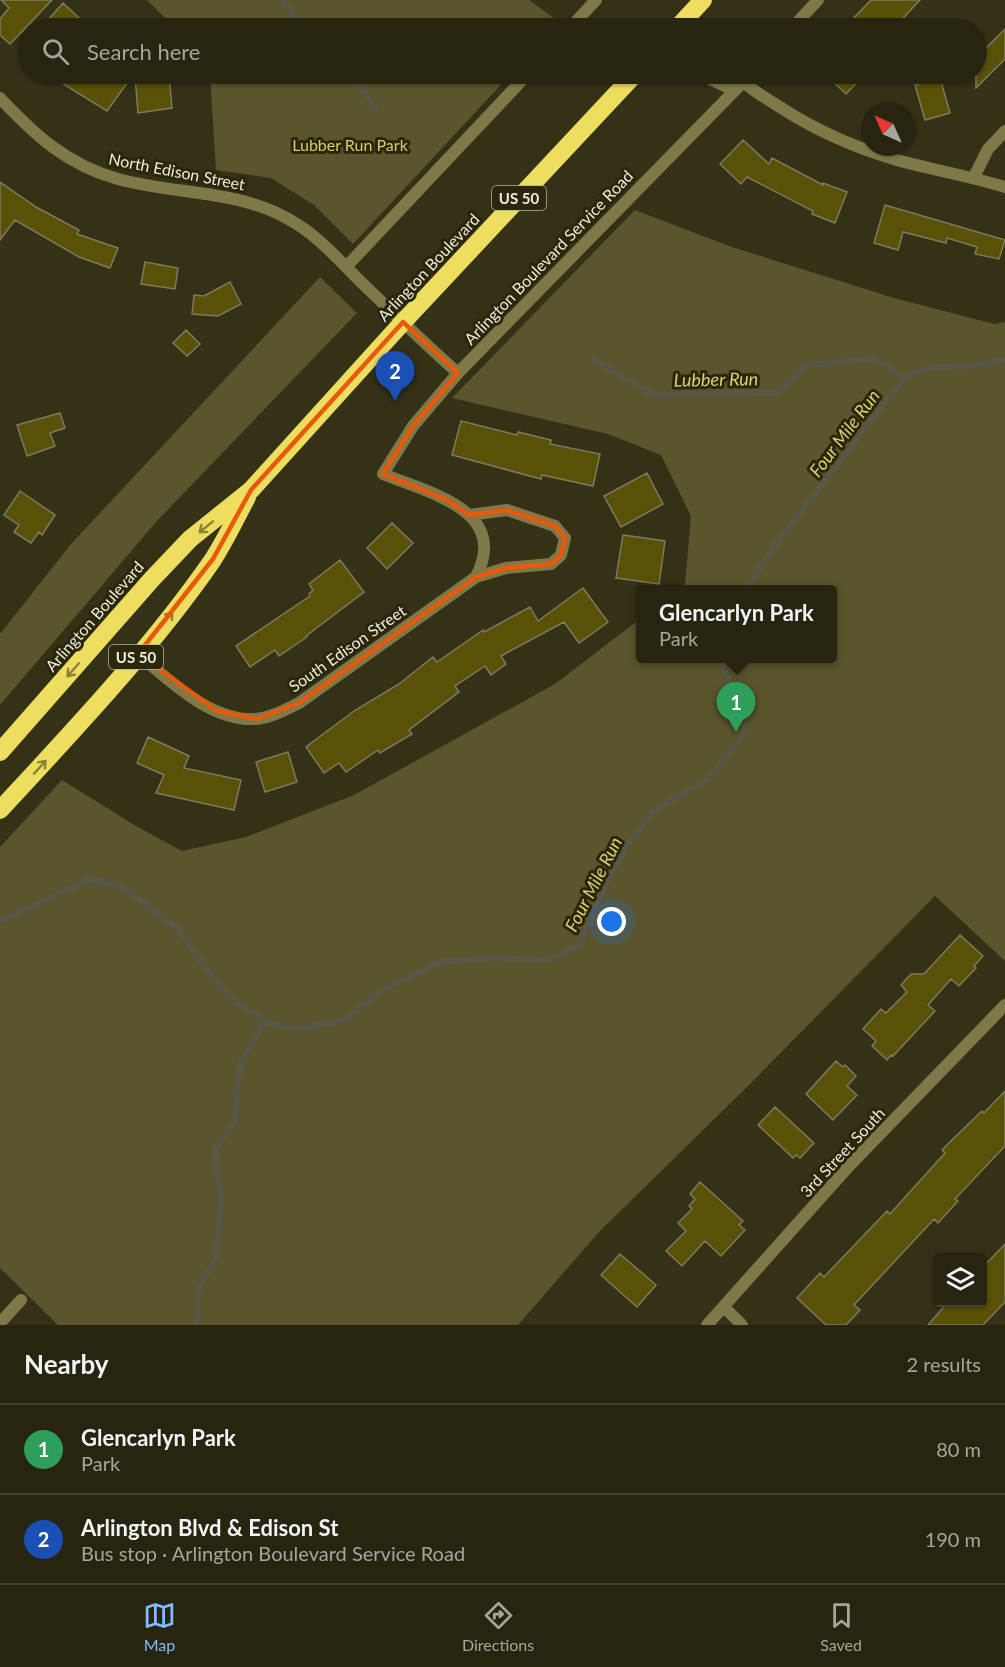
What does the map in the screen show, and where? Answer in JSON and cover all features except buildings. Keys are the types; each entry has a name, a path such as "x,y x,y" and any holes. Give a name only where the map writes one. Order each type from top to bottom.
{"highway":[{"path":"688,18 703,0"},
{"name":"Arlington Boulevard","path":"0,752 152,579 190,539 251,490 403,322 626,84"},
{"name":"Arlington Boulevard","path":"0,810 82,720 183,601 213,559 251,490"}],"street":[{"path":"579,18 596,0"},
{"path":"801,18 818,0"},
{"path":"346,267 519,84"},
{"name":"Arlington Boulevard Service Road","path":"469,515 447,500 383,474 413,426 458,373 709,115 734,84"},
{"path":"748,84 791,114 838,140 898,160 974,177 1005,187"},
{"name":"North Edison Street","path":"0,98 44,142 90,169 118,179 226,196 258,204 291,220 346,267 403,322"},
{"path":"974,177 988,148 1005,131"},
{"path":"403,322 458,373"},
{"name":"South Edison Street","path":"138,654 192,697 217,711 234,718 257,719 277,714 299,703 476,577 506,568 551,564 561,555 565,538 555,526 507,510 469,515"},
{"path":"469,515 484,536 483,563 476,577"},
{"name":"3rd Street South","path":"707,1325 849,1166 1005,1005"},
{"path":"0,1323 21,1300"},
{"path":"724,1307 742,1325"}],"highlighted area":[{"path":"403,322 458,373 413,426 383,474 447,500 469,515 507,510 555,526 565,538 561,555 551,564 506,568 476,577 299,703 257,719 217,711 138,654 213,559 251,490"}],"green space":[{"path":"147,0 529,0 554,18 165,18"},
{"name":"Lubber Run Park","path":"211,84 502,84 353,244 314,205 271,178 216,170"},
{"path":"635,210 729,246 894,298 994,324 1005,322 1005,961 935,896 751,1083 599,1232 518,1325 58,1325 0,1268 0,847 62,780 136,826 182,851 246,837 354,795 555,684 636,622 636,663 837,663 837,585 684,585 691,516 661,455 608,434 452,398"},
{"path":"320,277 357,313 156,522 0,705 0,634 71,544"}],"waterway":[{"name":"Lubber Run","path":"282,0 296,18"},
{"name":"Lubber Run","path":"359,84 375,110"},
{"name":"Lubber Run","path":"593,359 653,395 777,393 806,365 874,359 905,377"},
{"name":"Four Mile Run","path":"749,585 773,548 905,377 932,367 972,366 1005,360"},
{"name":"Four Mile Run","path":"0,921 91,879 123,887 179,930 211,976 235,1002 265,1021 295,1030 346,1019 383,989 441,962 490,958 550,960 580,944 600,895 626,847 652,812 708,779 745,732 737,694 721,663"},
{"path":"197,1325 198,1289 217,1256 221,1198 215,1149 235,1122 241,1062 265,1021"}],"place":[{"name":"Arlington Blvd & Edison St","path":"395,401"},
{"name":"Glencarlyn Park","path":"736,732"}]}
